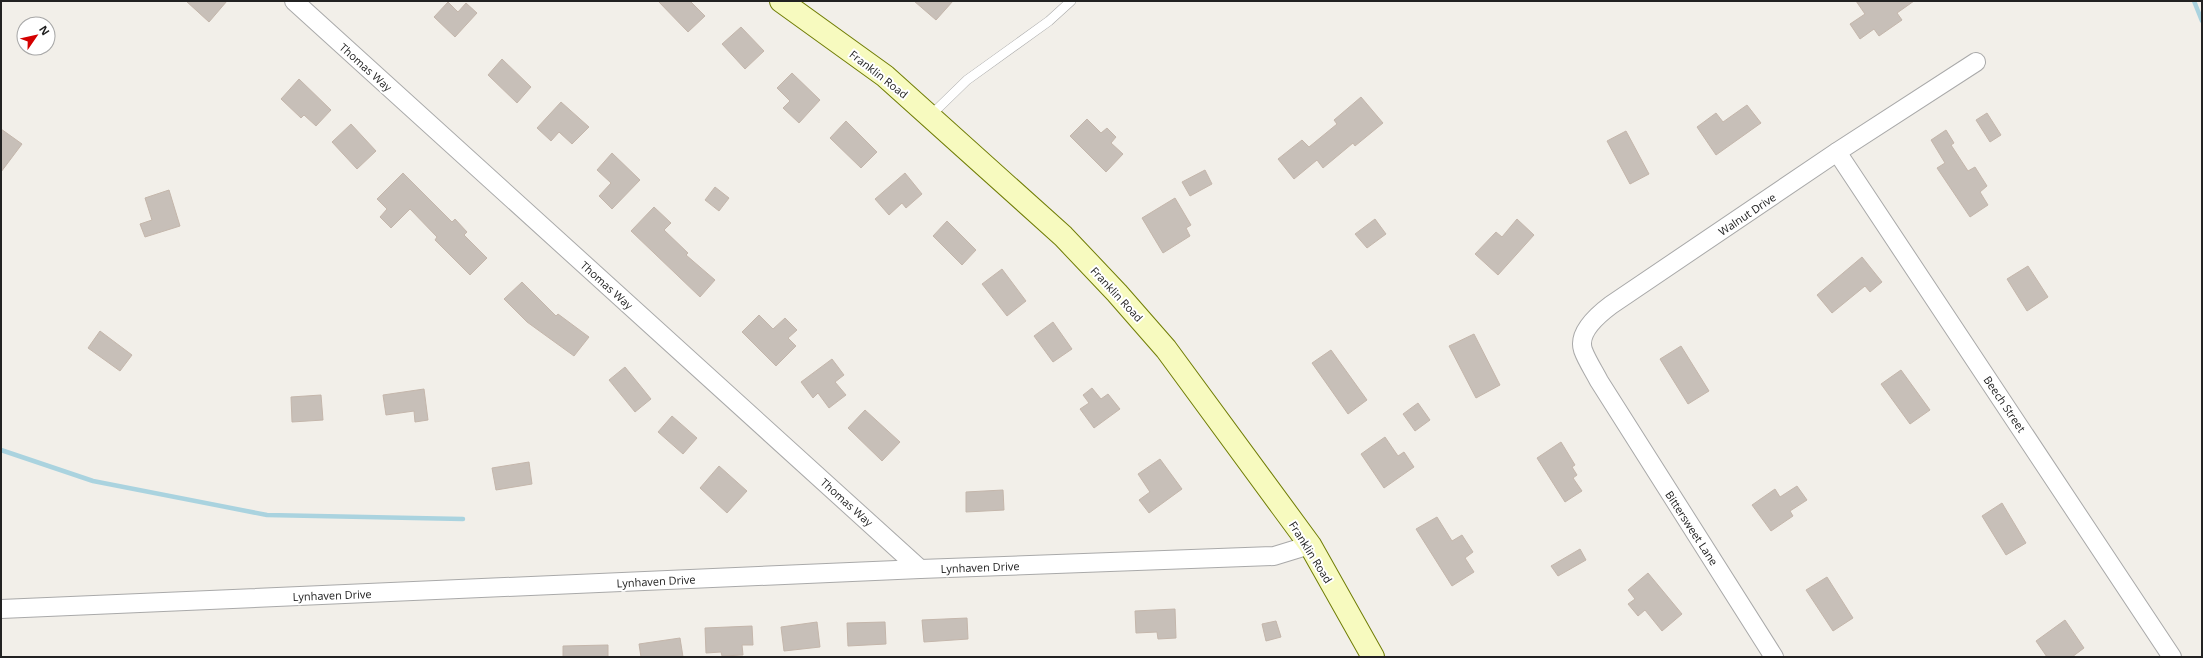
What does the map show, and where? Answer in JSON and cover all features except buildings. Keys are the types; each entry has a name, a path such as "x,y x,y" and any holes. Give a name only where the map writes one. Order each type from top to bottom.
{"main road":[{"name":"Franklin Road","path":"781,1 885,76 1063,236 1132,310 1166,348 1310,545 1373,657"}],"street":[{"name":"Thomas Way","path":"294,1 920,569"},
{"name":"Walnut Drive","path":"1610,399 1583,348 1586,333 1594,318 1837,152 1976,62"},
{"name":"Beech Street","path":"1837,152 2172,657"},
{"name":"Bittersweet Lane","path":"1610,399 1774,657"},
{"name":"Lynhaven Drive","path":"1,609 920,569 1274,556 1310,545"}],"lane":[{"path":"930,116 967,80 1050,21 1071,1"}],"waterway":[{"path":"2194,1 2202,21"},
{"path":"1,450 93,481 267,515 463,519"}]}
